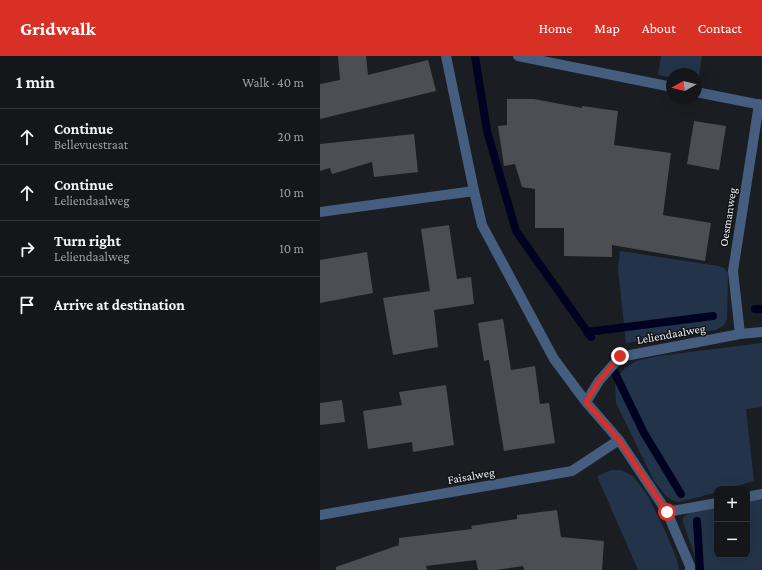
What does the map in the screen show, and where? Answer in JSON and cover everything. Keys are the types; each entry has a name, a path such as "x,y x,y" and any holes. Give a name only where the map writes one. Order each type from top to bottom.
{"street":[{"path":"446,56 482,225 554,359 586,402 619,440 667,512 690,566 690,570"},
{"path":"518,56 666,86"},
{"path":"702,93 761,105"},
{"name":"Oesmanweg","path":"740,334 733,271 761,105"},
{"path":"320,212 474,191"},
{"name":"Leliendaalweg","path":"586,402 599,381 620,356 740,334 762,332"},
{"name":"Faisalweg","path":"320,515 572,471 619,440"},
{"path":"750,496 762,494"},
{"path":"667,512 714,503"}],"shaded area":[{"path":"661,56 702,56 700,68 666,68 666,77 658,75"},
{"path":"620,251 724,268 728,273 727,319 724,325 716,330 626,343 618,269"},
{"path":"762,343 762,407 746,409 754,481 737,486 714,486 714,493 679,502 666,496 654,481 616,403 615,382 625,368 636,361 658,356"},
{"path":"611,470 621,470 633,476 648,496 666,533 677,560 679,570 638,570 597,476"},
{"path":"762,492 762,570 697,570 696,560 683,518 695,508 714,503 714,558 750,558 750,494"}],"building":[{"path":"338,56 366,56 368,75 428,60 436,91 320,119 320,84 340,80"},
{"path":"507,99 534,99 582,108 582,106 618,111 614,145 671,153 663,215 711,223 705,261 612,245 612,257 564,256 564,228 535,228 535,189 522,187 515,164 504,166 498,126 507,125"},
{"path":"694,121 726,126 719,170 687,164"},
{"path":"414,134 418,172 374,177 372,162 332,174 330,168 320,171 320,144"},
{"path":"449,225 457,279 471,277 474,304 434,310 438,347 393,355 383,298 430,291 421,229"},
{"path":"367,252 373,293 320,303 320,260"},
{"path":"503,319 511,370 535,366 540,404 549,403 555,443 504,451 489,360 484,361 478,323"},
{"path":"446,385 454,445 413,452 412,442 368,449 363,411 402,405 399,392"},
{"path":"342,400 345,422 320,425 320,403"},
{"path":"557,510 561,537 604,541 602,570 524,570 523,566 497,570 478,570 476,560 426,566 427,570 336,570 336,567 399,545 399,538 472,529 471,526 517,519 517,515"}],"waterway":[{"path":"475,56 487,131 516,231 591,337"},
{"path":"755,309 762,309"},
{"path":"587,332 713,316"},
{"path":"613,369 644,433 681,494"},
{"path":"697,521 700,570"}],"route":[{"path":"620,356 599,381 586,402 619,440 667,512"}]}
